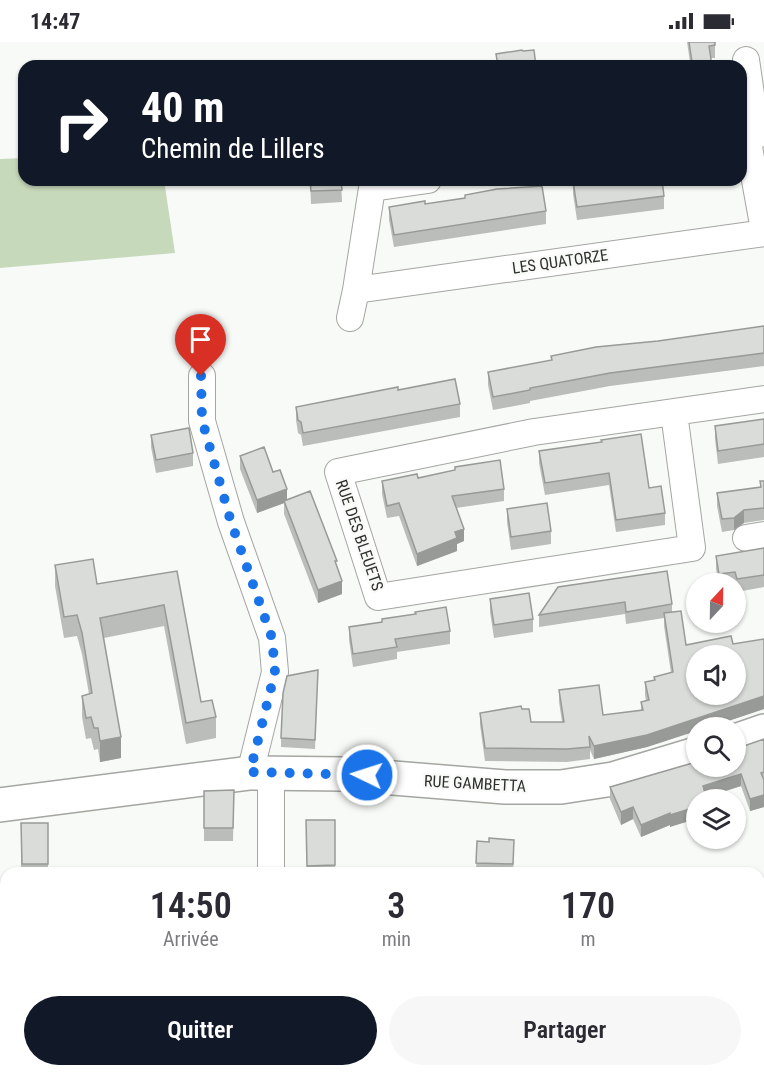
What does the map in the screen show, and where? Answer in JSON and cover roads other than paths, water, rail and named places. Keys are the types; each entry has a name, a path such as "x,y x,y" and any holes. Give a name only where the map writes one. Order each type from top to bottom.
{"main road":[{"path":"746,737 764,731"},
{"name":"RUE GAMBETTA","path":"0,805 260,772 344,774 505,786 561,786 613,779 686,757"}],"street":[{"name":"LES QUATORZE","path":"356,290 764,231 752,135 747,60"},
{"path":"350,318 372,188 386,186"},
{"path":"201,376 202,420 231,522 272,638 275,672 260,772 270,867"},
{"name":"RUE DES BLEUETS","path":"674,413 692,548 378,597 338,472 534,432 764,399"}]}
